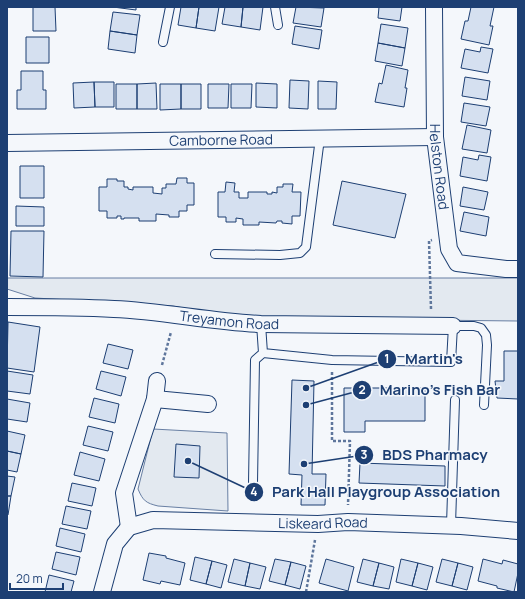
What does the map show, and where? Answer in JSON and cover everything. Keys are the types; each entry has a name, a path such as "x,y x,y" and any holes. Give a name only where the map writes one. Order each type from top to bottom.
{"street":[{"name":"Helston Road","path":"434,7 435,137 449,249 457,263 493,268 518,269"},
{"name":"Camborne Road","path":"7,142 435,137"},
{"name":"Treyamon Road","path":"7,307 115,308 236,323 453,326"},
{"path":"102,592 115,544 129,527 124,493 154,399 157,381"},
{"path":"154,399 208,404"},
{"name":"Liskeard Road","path":"129,527 153,520 318,524 348,522 451,525 518,530"}],"lane":[{"path":"163,42 170,7"},
{"path":"275,7 278,25"},
{"path":"215,254 286,255 300,253 306,247 320,138"},
{"path":"261,324 263,353"},
{"path":"252,483 255,360 263,353 332,360 451,362 453,326 478,326 486,335 487,345 484,405"},
{"path":"451,525 455,400"}],"path":[{"path":"431,326 429,241 447,231"},
{"path":"157,381 176,315"},
{"path":"332,360 332,441 350,441 348,522"},
{"path":"306,592 318,524"}],"shaded area":[{"path":"7,278 518,278 518,321 236,318 173,306 35,298 7,289"},
{"path":"153,429 227,433 228,511 158,506 143,499 138,489"}],"building":[{"path":"33,7 55,7 56,31 33,31"},
{"path":"113,7 136,7 136,10"},
{"path":"181,7 199,7 196,28 178,25"},
{"path":"199,7 219,7 215,31 196,28"},
{"path":"225,7 243,7 241,27 222,24"},
{"path":"243,7 263,7 260,30 241,27"},
{"path":"296,7 324,8 321,27 293,23"},
{"path":"379,7 402,7 400,21 378,18"},
{"path":"471,7 494,7 490,26 493,26 489,45 461,39 465,21 468,21"},
{"path":"113,12 140,15 137,35 110,31"},
{"path":"381,24 408,28 405,48 378,43"},
{"path":"295,26 322,30 319,49 292,44"},
{"path":"110,31 137,35 135,53 108,49"},
{"path":"26,37 49,37 49,63 26,63"},
{"path":"378,43 405,48 402,66 375,61"},
{"path":"481,47 493,49 488,73 461,68 465,49 480,52"},
{"path":"386,65 408,70 404,107 375,102 379,83 382,84"},
{"path":"21,71 43,71 43,90 46,90 46,109 17,109 17,90 21,90"},
{"path":"465,77 490,81 487,100 462,96"},
{"path":"290,80 309,81 308,109 289,108"},
{"path":"318,81 337,82 336,109 318,109"},
{"path":"94,82 114,82 114,107 95,107"},
{"path":"94,82 95,107 74,108 73,83"},
{"path":"156,83 157,109 137,109 137,84"},
{"path":"256,83 277,84 277,108 256,107"},
{"path":"116,84 137,84 137,109 116,109"},
{"path":"160,84 181,84 181,109 160,110"},
{"path":"181,84 201,84 201,109 181,109"},
{"path":"208,84 229,84 228,108 208,108"},
{"path":"231,84 252,84 251,108 231,108"},
{"path":"464,103 490,107 486,126 461,122"},
{"path":"467,125 491,130 487,153 462,149"},
{"path":"479,155 491,157 487,181 460,176 463,157 478,160"},
{"path":"20,166 44,166 44,198 20,198"},
{"path":"177,178 187,178 187,183 194,183 194,205 187,205 187,211 179,211 179,217 169,217 169,215 156,214 156,221 139,221 139,218 121,219 121,216 117,216 117,218 107,218 107,211 99,211 99,187 107,187 107,179 124,181 124,187 128,187 128,189 133,190 133,187 153,187 153,193 162,194 162,188 166,188 166,184 176,184"},
{"path":"342,181 406,194 395,238 333,225"},
{"path":"226,182 235,183 234,192 239,192 239,198 248,198 248,192 267,192 267,194 272,194 272,192 277,193 277,187 283,187 283,184 293,184 292,192 301,192 300,216 292,216 292,224 277,221 276,223 259,222 259,225 243,225 243,219 236,218 236,222 226,222 226,217 218,217 218,192 225,192"},
{"path":"463,187 488,192 484,210 460,206"},
{"path":"16,206 44,207 44,226 16,226"},
{"path":"464,212 489,217 486,236 460,231"},
{"path":"11,231 44,231 43,277 10,276"},
{"path":"8,322 40,327 34,372 7,368"},
{"path":"108,344 133,350 128,369 103,363"},
{"path":"504,351 518,351 518,399 497,398 495,381 504,381"},
{"path":"7,371 33,375 30,394 7,391"},
{"path":"101,371 126,377 121,396 96,389"},
{"path":"292,380 314,381 312,474 326,474 325,505 301,505 302,475 289,474"},
{"path":"344,388 425,388 425,421 365,421 365,432 344,432"},
{"path":"94,398 119,404 115,423 89,417"},
{"path":"7,399 30,403 27,422 7,419"},
{"path":"88,426 113,432 108,451 83,445"},
{"path":"7,431 25,435 21,454 7,451"},
{"path":"176,444 200,446 199,478 174,477"},
{"path":"7,451 21,454 17,472 7,470"},
{"path":"80,452 105,459 99,481 74,475"},
{"path":"360,463 445,466 445,486 359,483"},
{"path":"7,476 15,477 11,496 7,496"},
{"path":"72,483 96,488 92,506 68,501"},
{"path":"7,496 11,496 8,515 7,515"},
{"path":"66,506 91,511 87,529 62,524"},
{"path":"60,528 85,534 81,552 56,546"},
{"path":"56,552 80,557 76,575 52,569"},
{"path":"149,553 166,556 166,558 185,563 180,585 161,581 160,584 143,580"},
{"path":"195,557 212,561 206,584 190,580"},
{"path":"234,559 250,563 245,586 228,582"},
{"path":"275,559 291,562 285,585 269,581"},
{"path":"326,559 354,567 348,591 319,583"},
{"path":"363,559 379,563 373,586 357,582"},
{"path":"401,559 418,563 412,586 396,582"},
{"path":"442,559 458,563 452,586 436,582"},
{"path":"483,559 502,564 503,560 518,564 518,573 514,592 478,581"},
{"path":"212,561 227,565 221,588 206,584"},
{"path":"291,562 306,566 300,589 285,585"},
{"path":"250,563 266,567 260,589 245,586"},
{"path":"379,563 394,567 389,589 373,586"},
{"path":"418,563 433,567 427,590 412,586"},
{"path":"458,563 473,567 467,590 452,586"},
{"path":"49,575 74,581 71,592 45,592"}],"place":[{"name":"Martin's","path":"306,388"},
{"name":"Marino's Fish Bar","path":"306,405"},
{"name":"Park Hall Playgroup Association","path":"188,461"},
{"name":"BDS Pharmacy","path":"304,464"}]}
